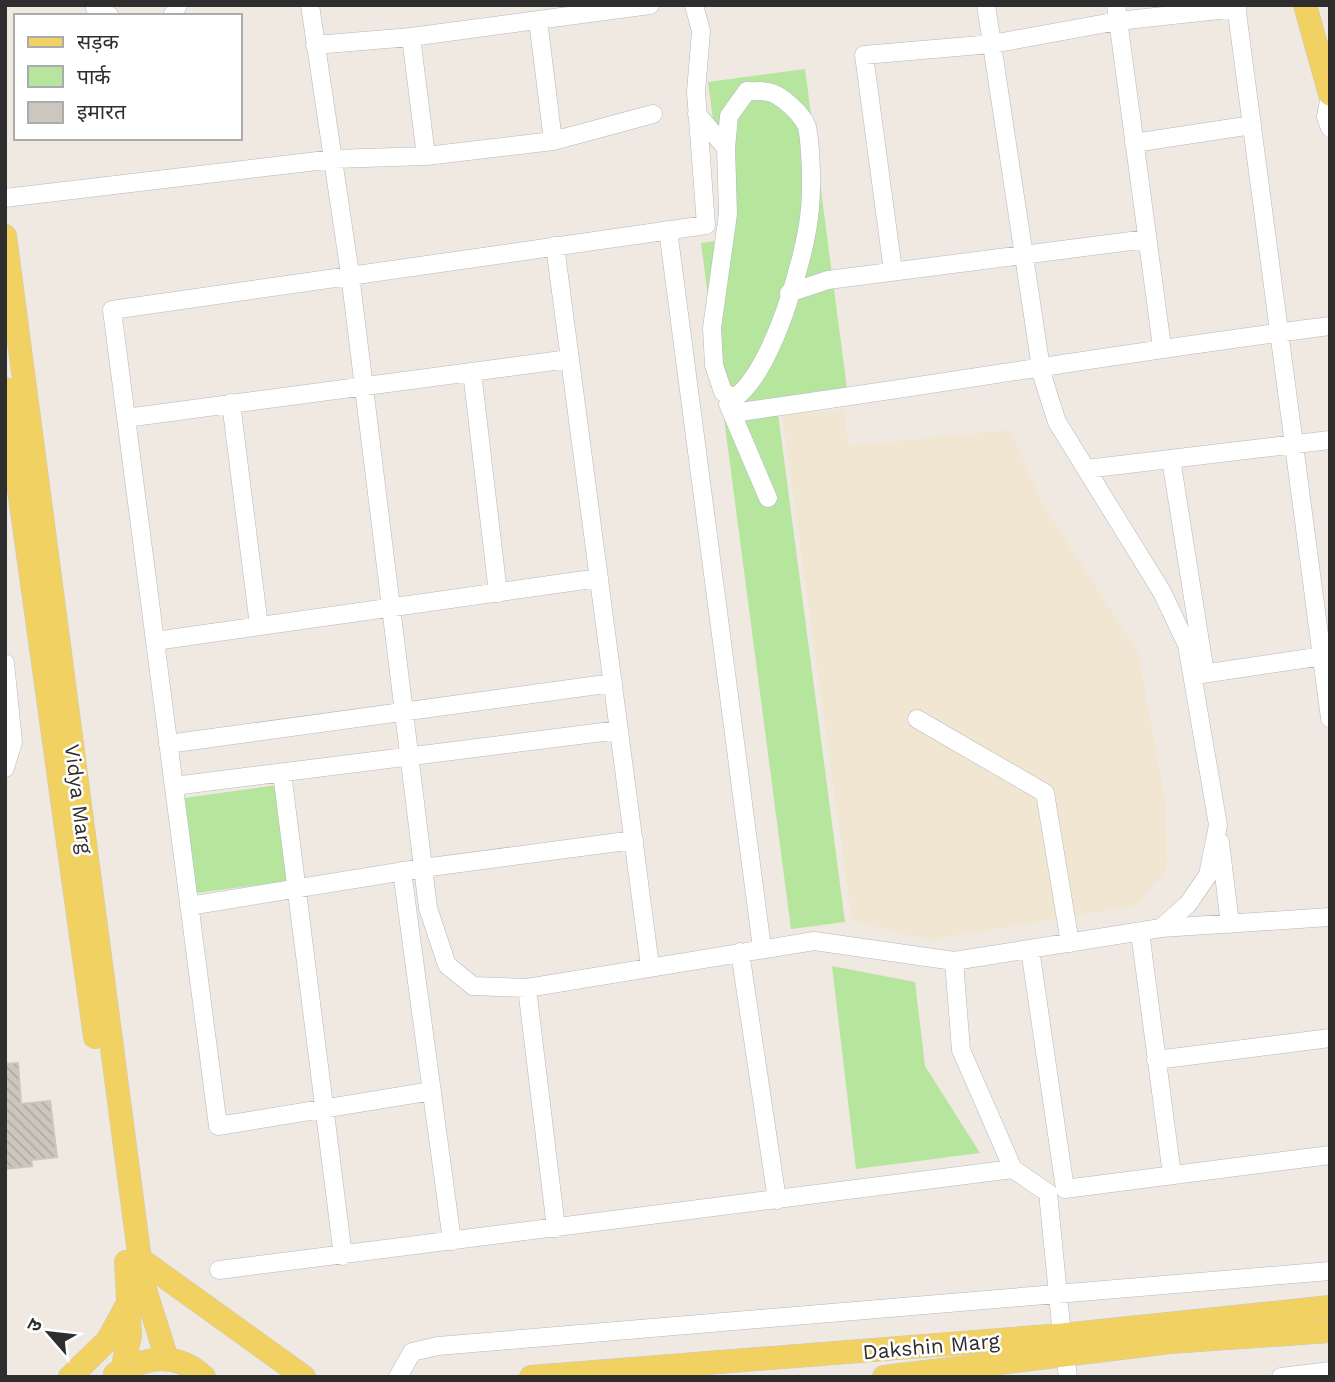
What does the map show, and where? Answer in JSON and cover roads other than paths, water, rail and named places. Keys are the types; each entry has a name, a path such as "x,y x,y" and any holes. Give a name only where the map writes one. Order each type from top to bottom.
{"main road":[{"path":"1305,5 1329,92"},
{"path":"1320,5 1330,37"},
{"name":"Vidya Marg","path":"5,236 139,1259 143,1283 167,1359"},
{"name":"Vidya Marg","path":"5,389 128,1279 130,1336 116,1373"},
{"path":"139,1259 304,1377"},
{"path":"70,1377 108,1340 128,1302"},
{"name":"Dakshin Marg","path":"531,1377 1063,1362 1330,1307"},
{"name":"Dakshin Marg","path":"884,1377 1063,1362 1170,1342 1330,1331"},
{"path":"116,1373 142,1360 167,1359 183,1363 204,1377"}],"street":[{"path":"310,5 350,274 428,908 447,965 473,986 527,988 814,941 954,961 1161,929 1330,917"},
{"path":"315,45 411,37 650,5"},
{"path":"432,1091 218,1126 112,310 706,225 697,114 701,31 694,5"},
{"path":"986,5 1041,368 1057,422 1162,592 1198,674"},
{"path":"893,271 864,55 992,44 1117,13 1237,7 1294,444 1326,655 1330,718"},
{"path":"1117,13 1161,347"},
{"path":"538,20 552,141"},
{"path":"411,37 426,156"},
{"path":"723,392 734,398 746,390 777,337 810,208 806,125 794,109 770,92 747,92 729,116 726,148 728,214 712,328 714,365 723,392 768,498"},
{"path":"1329,92 1325,117 1330,128"},
{"path":"5,198 334,159 426,156 552,141 653,114"},
{"path":"697,114 726,148"},
{"path":"1134,143 1252,125"},
{"path":"668,230 762,948"},
{"path":"789,293 828,280 1147,239"},
{"path":"555,246 650,966"},
{"path":"732,413 1041,368 1161,347 1330,326"},
{"path":"126,418 569,359"},
{"path":"472,372 498,593"},
{"path":"231,403 258,626"},
{"path":"1086,469 1330,440"},
{"path":"1171,459 1230,924"},
{"path":"155,641 599,579"},
{"path":"1198,674 1326,655"},
{"path":"5,663 13,742 5,768"},
{"path":"168,744 404,714 613,683"},
{"path":"917,719 1045,793 1070,943"},
{"path":"174,786 619,730"},
{"path":"282,772 343,1256"},
{"path":"1161,929 1188,904 1208,875 1218,825"},
{"path":"189,906 402,871 634,840"},
{"path":"402,871 452,1241"},
{"path":"1140,932 1172,1175"},
{"path":"1030,949 1056,1191 1058,1296 1063,1362"},
{"path":"740,952 776,1200"},
{"path":"954,961 961,1050 1013,1169"},
{"path":"527,988 556,1228"},
{"path":"1156,1060 1330,1038"},
{"path":"219,1270 1013,1169 1056,1191 1330,1155"},
{"path":"398,1377 412,1352 438,1346 1058,1296 1330,1271"},
{"path":"1281,1377 1330,1371"}]}
